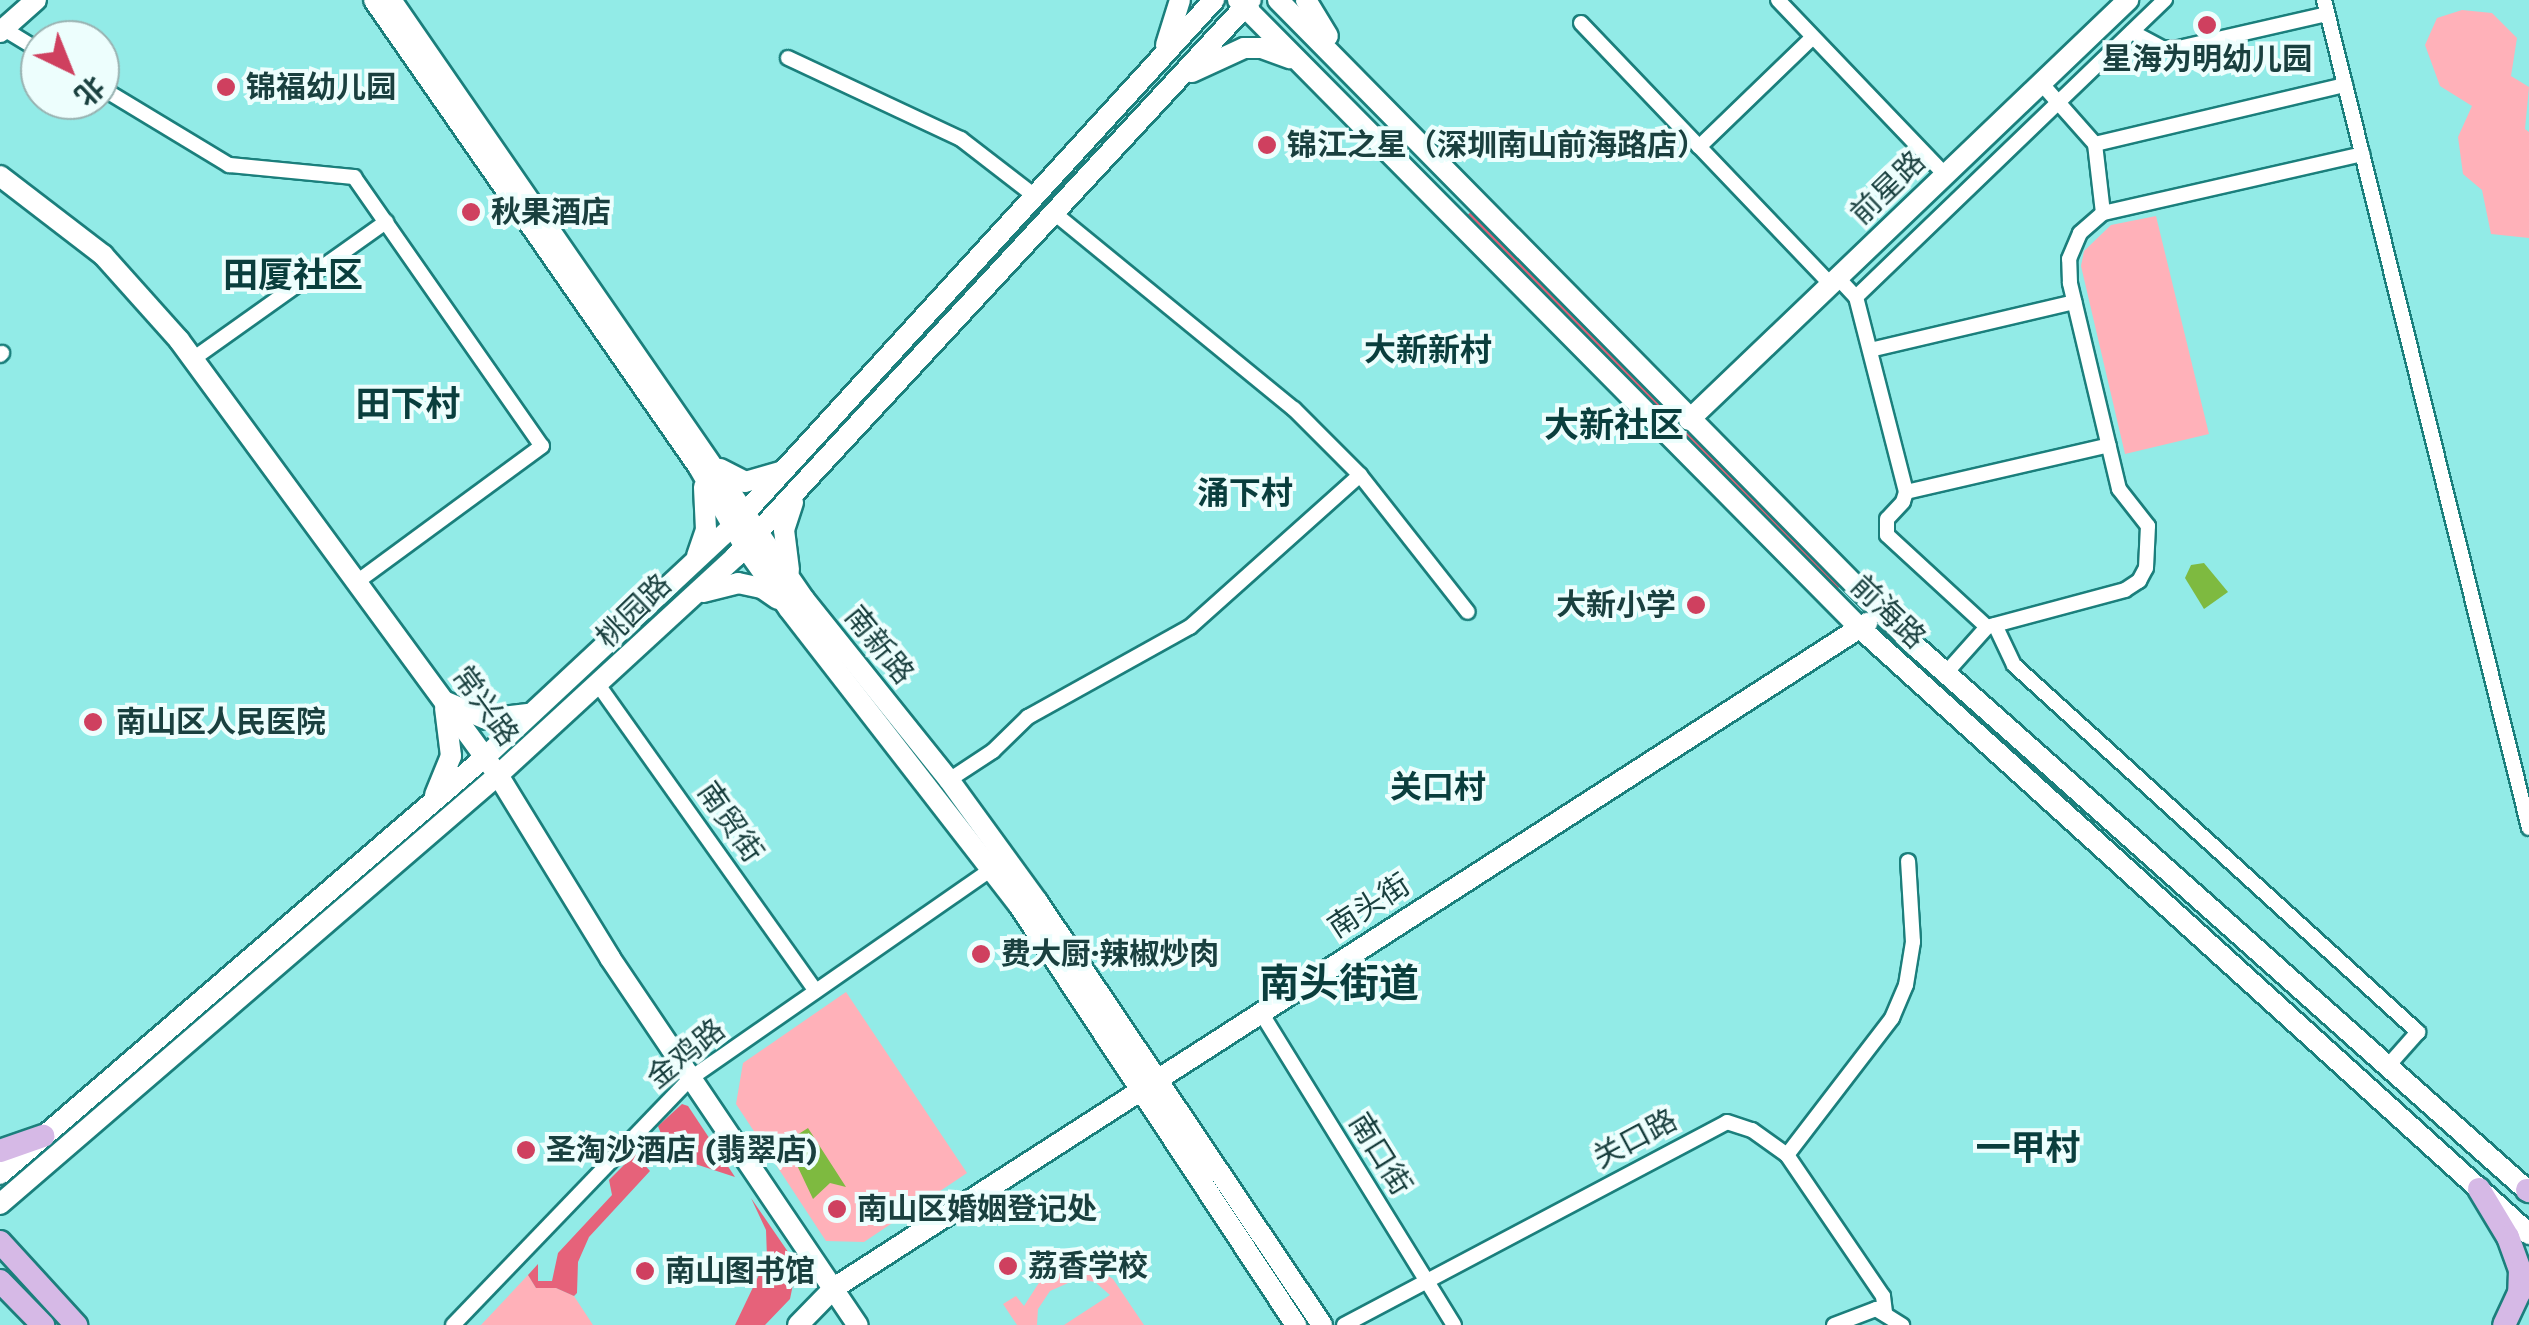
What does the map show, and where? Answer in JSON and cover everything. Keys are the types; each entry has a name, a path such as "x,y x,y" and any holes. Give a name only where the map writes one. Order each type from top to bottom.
{"main road":[{"path":"2,31 36,0"},
{"name":"南新路","path":"374,0 704,462"},
{"name":"南新路","path":"391,0 796,604 1322,1325"},
{"path":"1154,69 1177,19 1180,0"},
{"name":"桃园路","path":"0,1174 485,757 685,573 790,466 1214,0"},
{"name":"前海路","path":"1278,0 1689,420 1945,674 2528,1191"},
{"path":"1306,0 1319,26 1379,106"},
{"name":"前星路","path":"1689,420 2128,0"},
{"name":"桃园路","path":"0,1204 599,686 752,540 1176,81 1244,2"},
{"name":"前海路","path":"1244,2 1860,628 2529,1234"},
{"path":"1176,81 1244,48 1274,51 1301,63"},
{"name":"常兴路","path":"0,176 113,265 193,359 498,775 610,958 858,1325"},
{"path":"704,462 745,482 772,477 790,466"},
{"path":"685,573 706,530 704,462"},
{"path":"796,604 783,543 798,490"},
{"path":"688,601 712,588 738,582 796,604"},
{"name":"南新路","path":"796,604 948,780 1047,914 1296,1325"},
{"name":"南头街","path":"798,1325 834,1288 1880,612"},
{"path":"430,804 451,756 444,702 495,720 514,719 539,708"},
{"path":"0,1151 43,1136"},
{"path":"2479,1189 2514,1248 2520,1270 2519,1293 2504,1325"},
{"path":"0,1242 76,1325"},
{"path":"1,1283 43,1325"},
{"path":"2513,1325 2529,1309"}],"street":[{"path":"1778,0 1945,175"},
{"path":"1856,296 2165,0"},
{"path":"2132,32 2162,48 2174,49 2325,7 2529,828"},
{"path":"1581,23 1698,146 1834,281 1856,296 1906,492"},
{"path":"1698,146 1813,37"},
{"path":"788,58 962,138 1036,197"},
{"path":"2041,83 2095,144 2103,213"},
{"path":"2095,144 2345,85"},
{"path":"120,99 229,165 354,177 542,446 357,582"},
{"path":"1945,674 1991,626 2113,595 2144,575 2148,526 2123,497 2068,271 2072,246 2089,222 2103,213 2362,154"},
{"path":"1053,212 1294,409 1360,475 1468,612"},
{"path":"193,359 386,222"},
{"path":"1870,350 2074,302"},
{"path":"2109,445 1906,492 1887,519 1890,540 1991,626 2014,666 2418,1032 2387,1067"},
{"path":"948,780 993,751 1028,717 1190,627 1360,475"},
{"name":"南贸街","path":"599,686 816,991"},
{"path":"1786,1155 1892,1018 1913,942 1908,861"},
{"name":"金鸡路","path":"452,1325 692,1078 992,869"},
{"name":"南口街","path":"1260,1011 1454,1325"},
{"name":"关口路","path":"1344,1325 1727,1122 1752,1130 1786,1155 1883,1296 1885,1312"},
{"path":"1834,1325 1865,1310 1885,1312 1902,1325"}],"shaded area":[{"path":"2462,10 2492,13 2517,38 2511,76 2529,87 2525,129 2529,132 2529,238 2491,234 2482,190 2463,174 2458,137 2472,106 2440,86 2425,45 2437,18"},
{"path":"1471,212 1840,586 1835,591 1465,217"},
{"path":"2156,216 2209,434 2125,454 2081,266 2084,251 2111,225"},
{"path":"2204,563 2228,592 2204,609 2185,578 2191,565"},
{"path":"846,992 967,1173 864,1242 826,1241 736,1104 743,1063"},
{"path":"682,1104 688,1106 735,1177 680,1159 663,1139 658,1126"},
{"path":"808,1128 846,1187 830,1183 813,1199 786,1142"},
{"path":"635,1154 650,1171 589,1237 578,1262 577,1293 574,1296 556,1288 536,1288 528,1275 538,1264 538,1281 552,1281 558,1253 612,1195 609,1180"},
{"path":"751,1198 797,1265 790,1299 765,1325 735,1325 767,1258 766,1230"},
{"path":"1067,1265 1095,1267 1113,1279 1144,1325 1064,1325 1110,1295 1095,1282 1077,1279 1050,1291 1038,1309 1037,1325 1017,1325 1003,1304 1016,1296 1024,1306 1042,1278"},
{"path":"528,1275 536,1288 556,1288 574,1296 593,1325 481,1325"}],"place":[{"name":"星海为明幼儿园","path":"2207,25"},
{"name":"锦福幼儿园","path":"226,87"},
{"name":"锦江之星（深圳南山前海路店）","path":"1267,145"},
{"name":"秋果酒店","path":"471,212"},
{"name":"大新小学","path":"1696,605"},
{"name":"南山区人民医院","path":"93,722"},
{"name":"费大厨·辣椒炒肉","path":"981,954"},
{"name":"圣淘沙酒店 (翡翠店)","path":"526,1150"},
{"name":"南山区婚姻登记处","path":"837,1209"},
{"name":"荔香学校","path":"1008,1266"},
{"name":"南山图书馆","path":"645,1271"}],"district":[{"name":"田厦社区","path":"293,275"},
{"name":"大新新村","path":"1428,350"},
{"name":"田下村","path":"408,404"},
{"name":"大新社区","path":"1614,425"},
{"name":"涌下村","path":"1245,493"},
{"name":"关口村","path":"1438,787"},
{"name":"南头街道","path":"1339,984"},
{"name":"一甲村","path":"2028,1148"}]}
